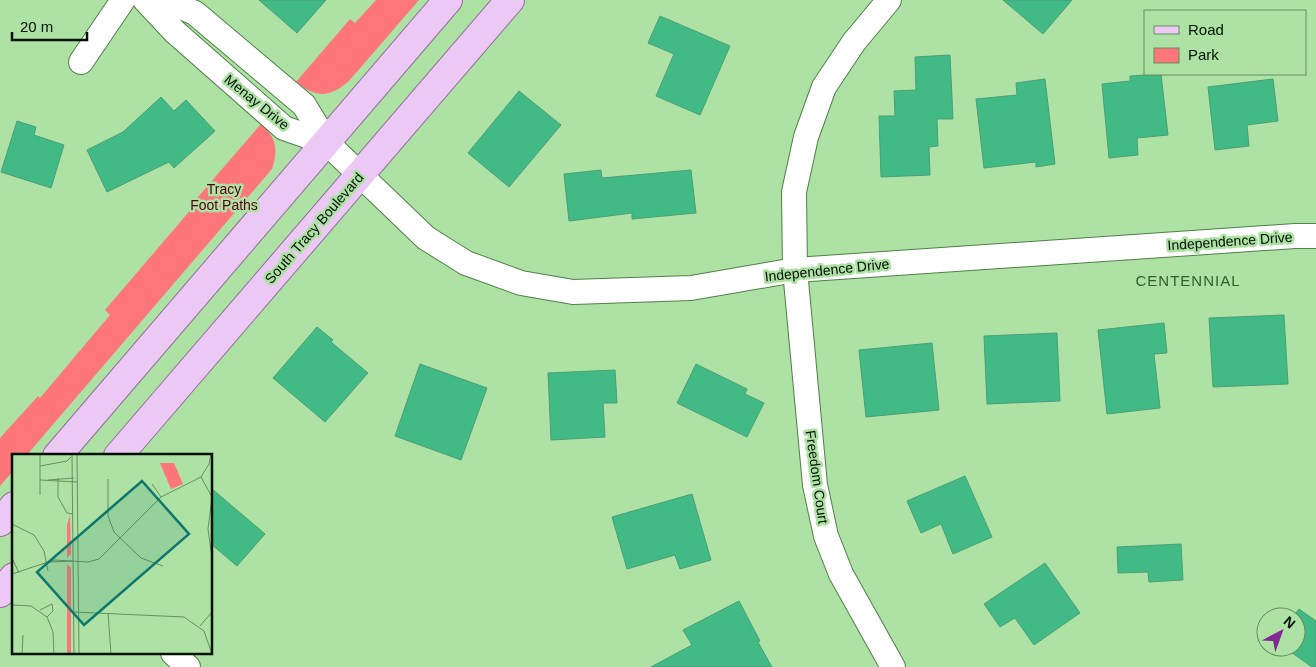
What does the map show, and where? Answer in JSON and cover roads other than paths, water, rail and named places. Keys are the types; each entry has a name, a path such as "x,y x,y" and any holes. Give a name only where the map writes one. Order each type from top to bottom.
{"main road":[{"path":"59,454 448,0"},
{"name":"South Tracy Boulevard","path":"120,454 510,0"},
{"path":"0,593 12,579"}],"street":[{"path":"81,62 123,0"},
{"name":"Menay Drive","path":"145,0 174,32 284,128 327,143"},
{"name":"Menay Drive","path":"165,0 195,13 304,105 327,143"},
{"name":"Freedom Court","path":"889,0 854,42 824,87 806,137 794,192 795,270 815,485 826,536 841,574 894,667"},
{"name":"Independence Drive","path":"327,143 359,176 426,238 466,263 520,283 573,292 691,288 795,270 1316,236"},
{"path":"174,654 188,667"}],"district":[{"name":"CENTENNIAL","path":"1188,280"}],"park label":[{"name":"Tracy Foot Paths","path":"224,197"}]}
